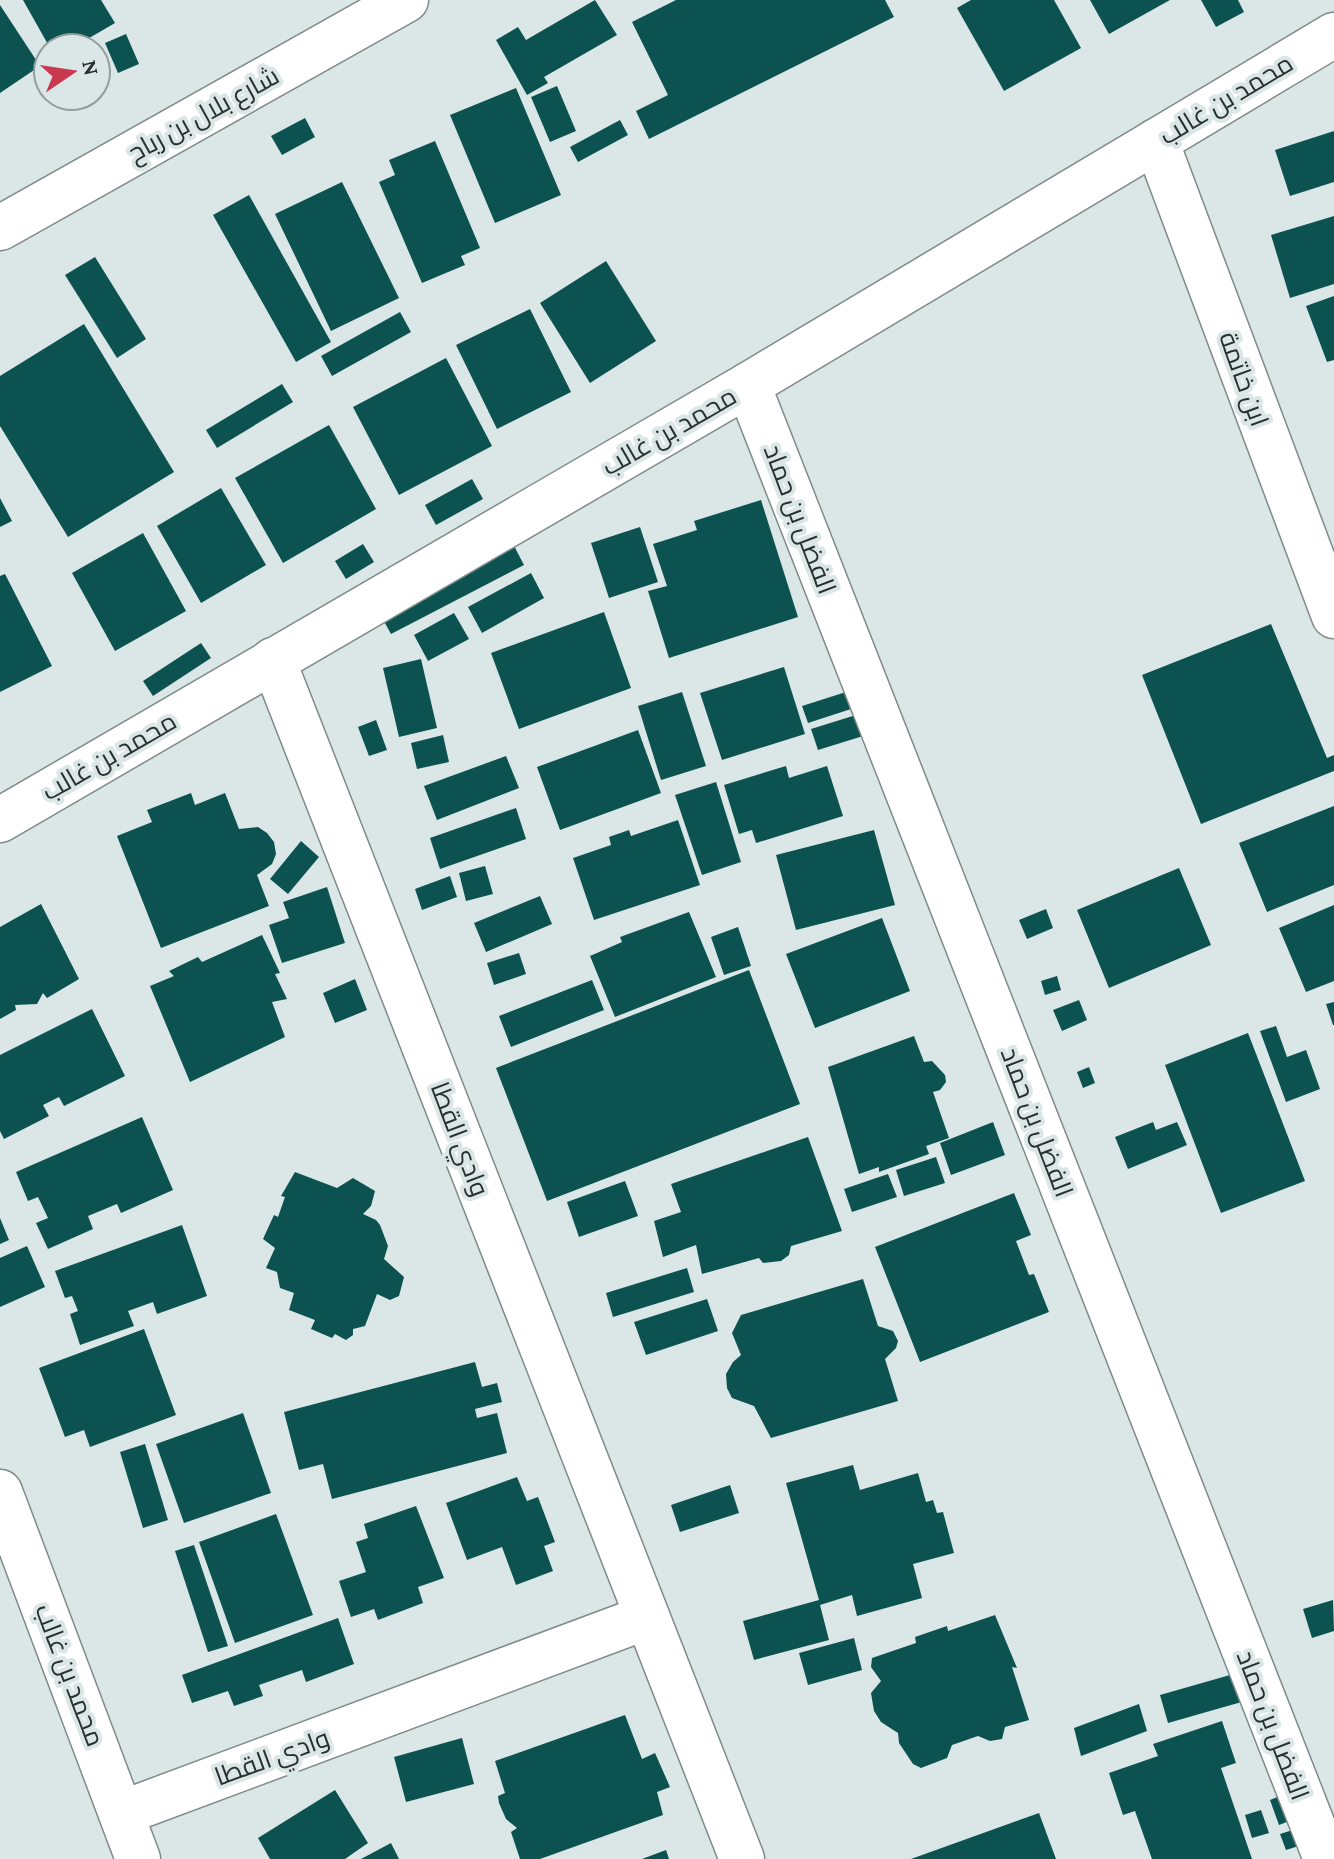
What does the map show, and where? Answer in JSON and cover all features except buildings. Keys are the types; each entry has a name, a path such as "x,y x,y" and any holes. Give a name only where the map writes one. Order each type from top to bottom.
{"street":[{"name":"شارع بلال بن رباح","path":"0,228 406,0"},
{"name":"محمد بن غالب","path":"0,820 748,385 1334,35"},
{"name":"ابن خاتمة","path":"1156,141 1329,588"},
{"name":"الفضل بن حماد","path":"748,385 1326,1859"},
{"name":"وادي القطا","path":"273,660 742,1859"},
{"name":"محمد بن غالب","path":"0,1492 138,1859"},
{"name":"وادي القطا","path":"122,1813 647,1617"}]}
